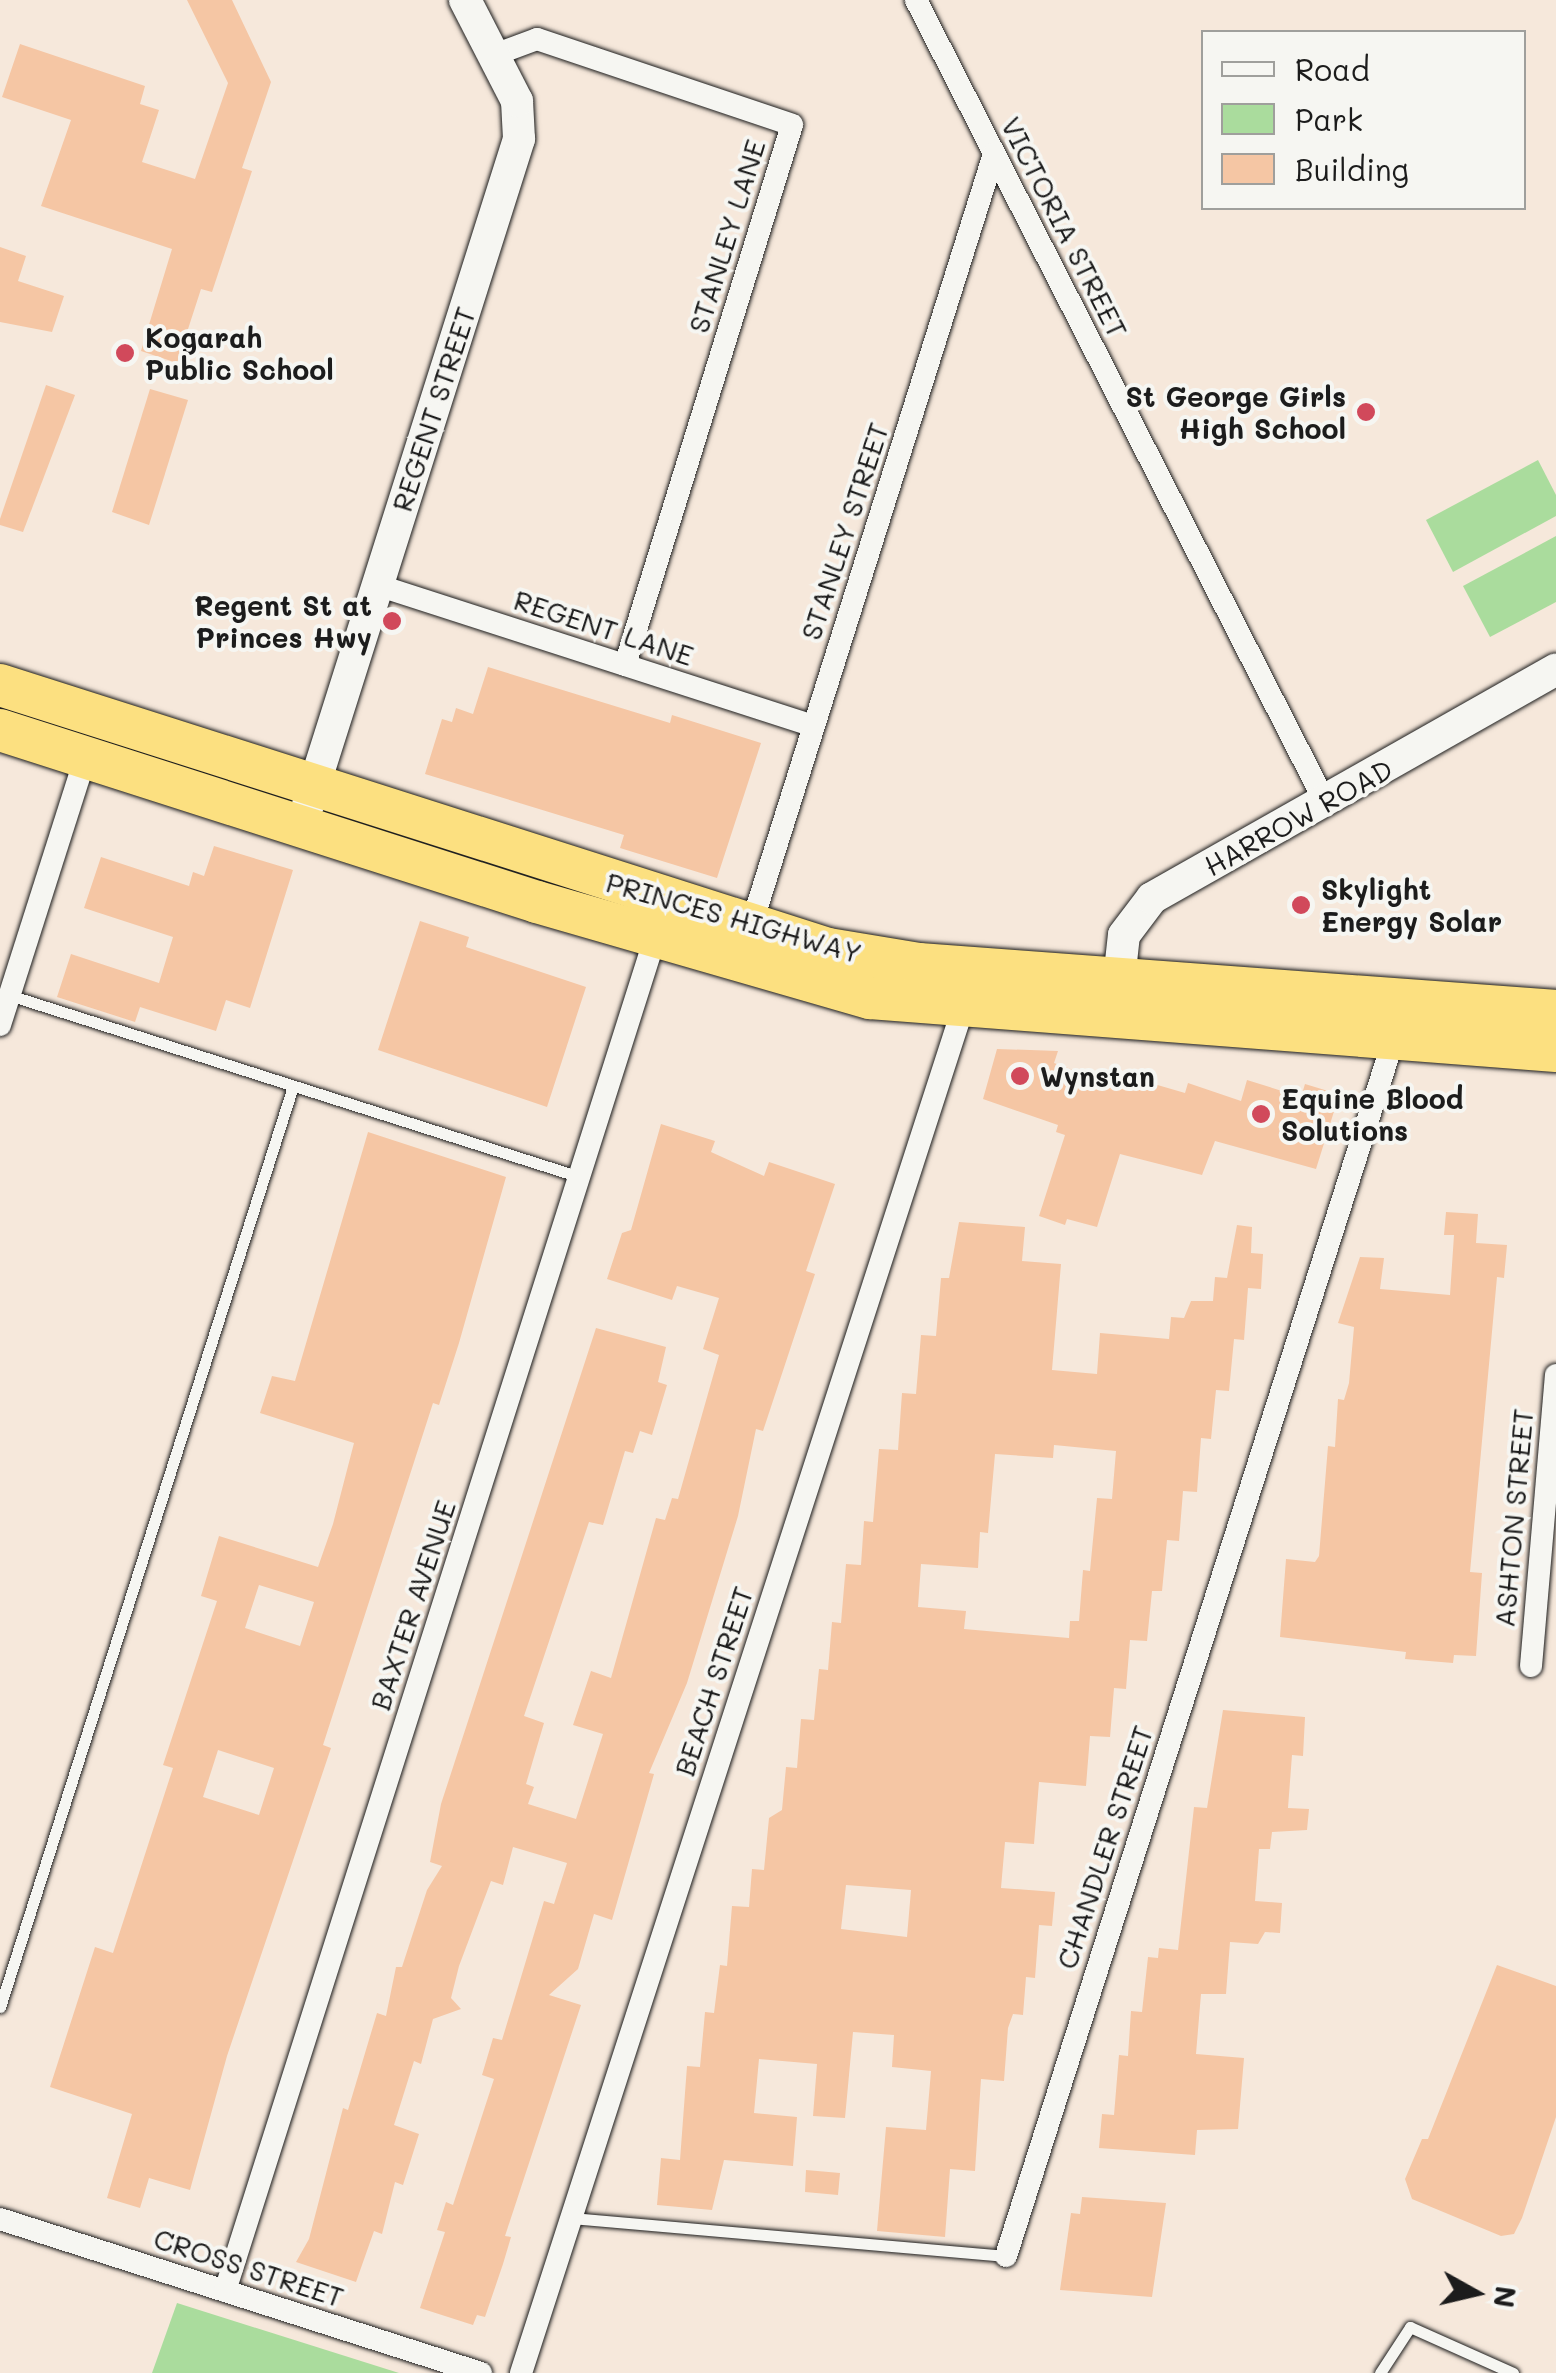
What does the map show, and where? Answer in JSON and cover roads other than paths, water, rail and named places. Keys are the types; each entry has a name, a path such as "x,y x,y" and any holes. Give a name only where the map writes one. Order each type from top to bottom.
{"highway":[{"name":"PRINCES HIGHWAY","path":"0,685 655,938 836,991 963,1008 1117,998 1556,1011"},
{"name":"PRINCES HIGHWAY","path":"0,730 85,758 308,805 874,957 1393,1040 1556,1051"}],"main road":[{"name":"REGENT STREET","path":"308,805 519,139 516,101 464,0"},
{"name":"HARROW ROAD","path":"1117,998 1129,922 1152,898 1556,669"}],"street":[{"name":"VICTORIA STREET","path":"923,2 994,154 1325,802"},
{"name":"STANLEY LANE","path":"494,55 537,39 792,125 624,665"},
{"name":"STANLEY STREET","path":"751,926 994,154"},
{"name":"REGENT LANE","path":"377,585 812,726"},
{"path":"0,1025 5,994 85,758"},
{"name":"BAXTER AVENUE","path":"224,2291 655,938"},
{"name":"BEACH STREET","path":"521,2373 963,1008"},
{"name":"CHANDLER STREET","path":"1006,2256 1393,1040"},
{"name":"ASHTON STREET","path":"1530,1666 1556,1375"},
{"name":"CROSS STREET","path":"0,2219 480,2373"}],"lane":[{"path":"5,994 580,1177"},
{"path":"0,2008 294,1086"},
{"name":"CHANDLER STREET","path":"572,2218 1006,2256"},
{"path":"1380,2373 1410,2328 1512,2373"}],"place":[{"name":"Kogarah Public School","path":"125,353"},
{"name":"St George Girls High School","path":"1366,412"},
{"name":"Regent St at Princes Hwy","path":"392,621"},
{"name":"Skylight Energy Solar","path":"1301,905"},
{"name":"Wynstan","path":"1020,1076"},
{"name":"Equine Blood Solutions","path":"1261,1114"}]}
